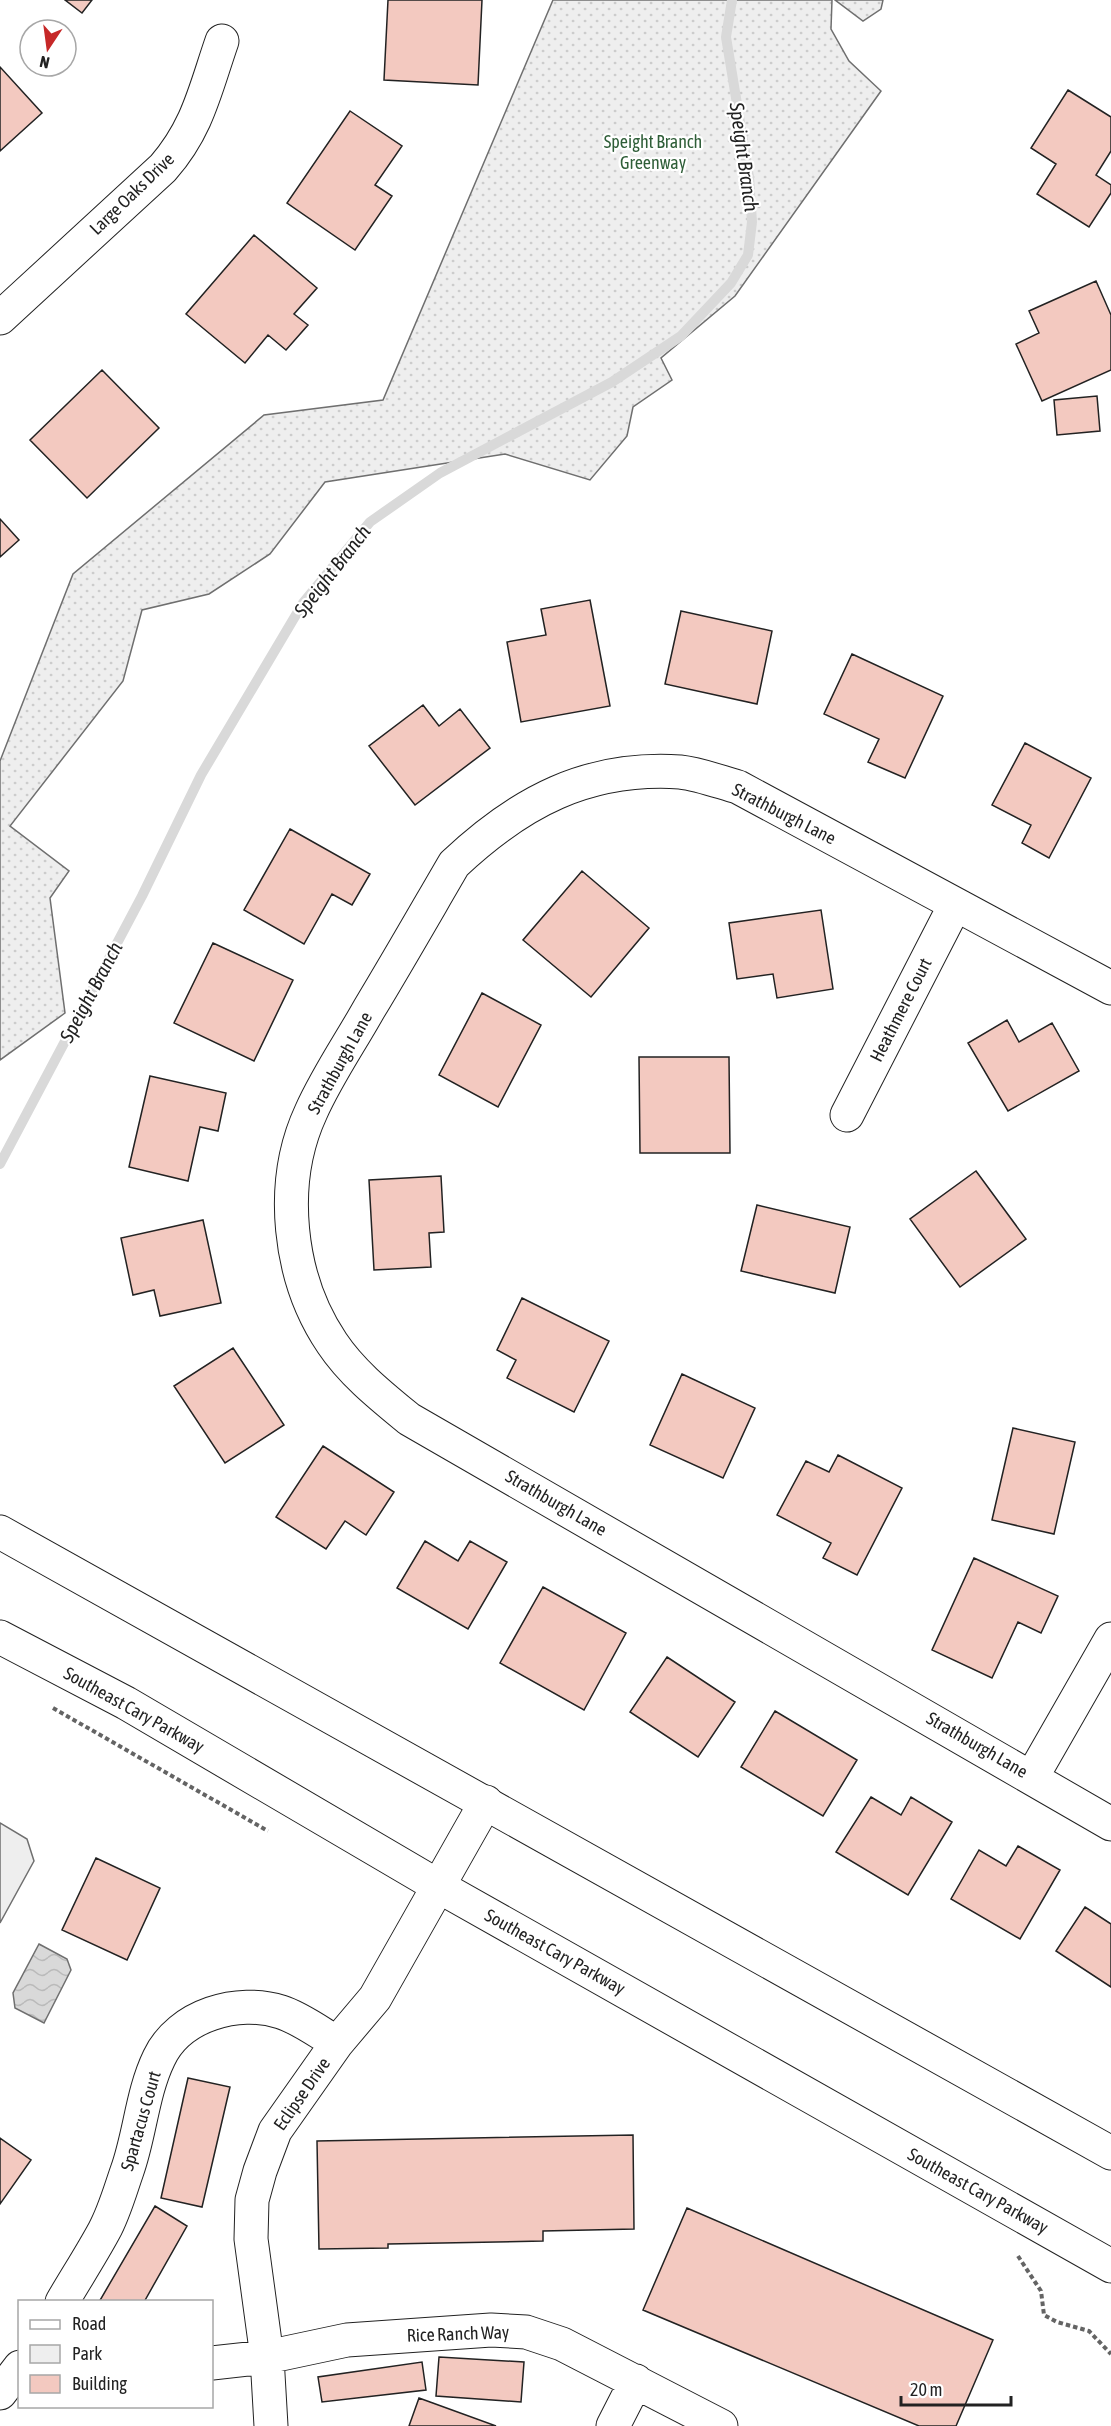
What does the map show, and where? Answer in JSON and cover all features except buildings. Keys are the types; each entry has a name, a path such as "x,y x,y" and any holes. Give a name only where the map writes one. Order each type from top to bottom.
{"street":[{"name":"Large Oaks Drive","path":"0,318 163,168 183,145 194,124 222,41"},
{"name":"Strathburgh Lane","path":"1111,988 738,787 682,772 645,773 594,780 556,792 519,809 479,840 454,864 310,1113 296,1160 293,1218 296,1253 308,1295 331,1342 363,1380 409,1419 1111,1824"},
{"name":"Heathmere Court","path":"847,1115 955,905"},
{"path":"0,1532 1111,2153"},
{"name":"Southeast Cary Parkway","path":"0,1637 126,1703 438,1886 1111,2266"},
{"path":"1032,1777 1111,1639"},
{"name":"Eclipse Drive","path":"271,2426 267,2357 251,2239 252,2200 274,2131 337,2043 375,1998 486,1802"},
{"name":"Spartacus Court","path":"63,2300 105,2229 128,2169 152,2077 160,2056 172,2039 195,2020 228,2009 255,2008 282,2012 337,2043"},
{"name":"Rice Ranch Way","path":"213,2363 267,2357 347,2340 491,2330 526,2332 562,2344 721,2426"},
{"path":"0,2393 18,2370"},
{"path":"613,2426 636,2381"}],"path":[{"path":"49,1706 270,1832"},
{"path":"1016,2254 1041,2291 1044,2315 1089,2331 1111,2354"}],"green space":[{"name":"Speight Branch Greenway","path":"553,0 832,0 831,29 849,61 881,91 735,296 661,358 672,380 633,407 627,436 590,480 505,454 325,482 270,554 209,594 142,610 123,681 10,826 69,871 50,898 65,1013 0,1060 0,761 73,574 264,415 383,400"},
{"path":"835,0 883,0 881,9 863,21"},
{"path":"0,1823 27,1839 34,1861 0,1923"}],"water":[{"path":"39,1944 67,1959 71,1970 44,2023 15,2008 13,1993"}],"waterway":[{"name":"Speight Branch","path":"0,1164 142,896 201,775 303,603 370,522 440,473 612,382 681,336 731,283 748,255 752,222 749,177 726,37 732,0"}]}
